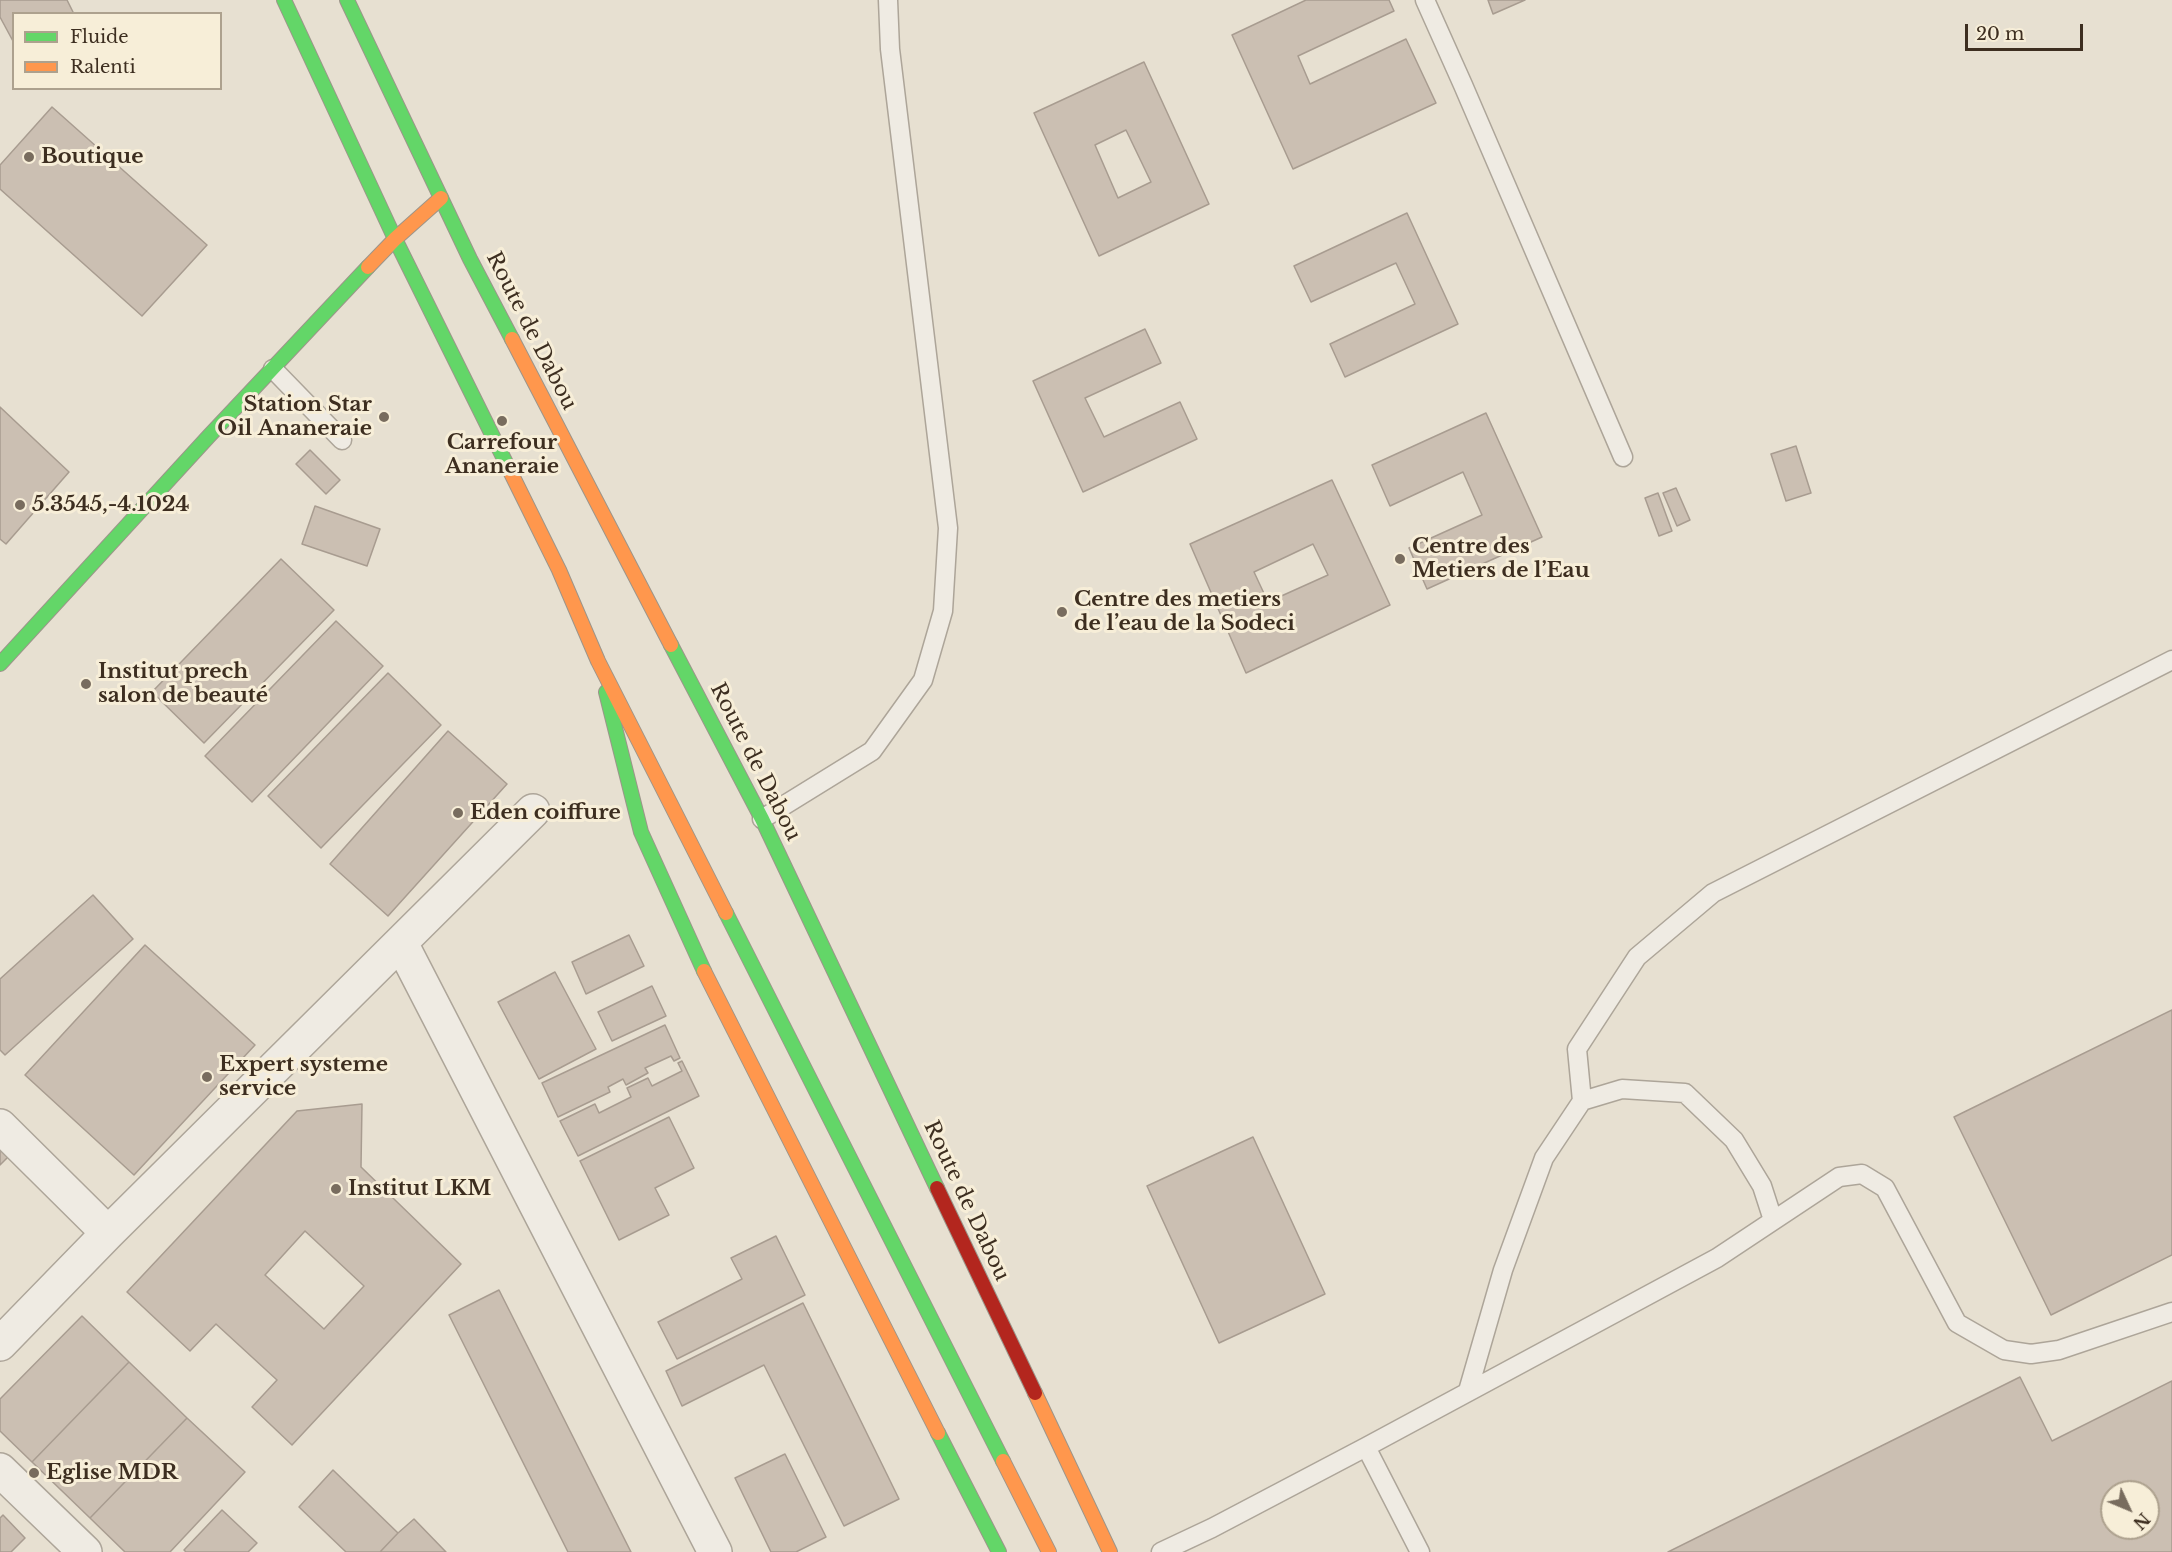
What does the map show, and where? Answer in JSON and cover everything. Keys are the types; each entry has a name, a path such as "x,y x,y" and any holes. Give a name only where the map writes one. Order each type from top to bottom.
{"main road":[{"path":"284,0 395,239 559,570 598,661 1049,1552"},
{"name":"Route de Dabou","path":"346,0 470,259 762,819 1110,1552"},
{"path":"0,664 209,436 395,239 441,198"},
{"path":"598,661 641,832 698,959 999,1552"}],"street":[{"path":"0,1344 108,1233 533,811"},
{"path":"401,943 715,1552"},
{"path":"0,1126 108,1233"},
{"path":"0,1470 85,1552"}],"lane":[{"path":"762,819 872,751 923,680 944,611 948,528 890,48 888,0"},
{"path":"1425,0 1623,457"},
{"path":"273,369 342,440"},
{"path":"1582,1101 1576,1049 1637,957 1713,892 2172,660"},
{"path":"1468,1391 1503,1270 1544,1158 1582,1101 1622,1089 1685,1093 1734,1140 1762,1186 1773,1220"},
{"path":"1161,1552 1212,1528 1366,1447 1717,1258 1839,1177 1862,1174 1886,1188 1957,1323 2004,1350 2031,1354 2059,1350 2172,1312"},
{"path":"1366,1447 1420,1552"}],"building":[{"path":"0,0 67,0 73,12 12,12 12,39 0,17"},
{"path":"1306,0 1389,0 1394,11 1298,56 1310,84 1406,39 1436,103 1293,169 1232,35"},
{"path":"1488,0 1525,0 1493,14"},
{"path":"1144,62 1209,204 1099,256 1034,113","holes":["1126,130 1151,182 1118,198 1095,145"]},
{"path":"52,107 207,245 142,316 0,189 0,165"},
{"path":"1407,213 1458,324 1345,377 1330,344 1415,304 1396,263 1311,302 1294,266"},
{"path":"1145,329 1161,363 1085,398 1104,437 1180,402 1197,439 1083,492 1033,381"},
{"name":"5.3545,-4.1024","path":"0,407 69,472 6,544 0,539"},
{"path":"1486,413 1542,537 1427,589 1409,548 1482,515 1463,472 1390,506 1372,465"},
{"path":"1796,446 1811,493 1786,501 1771,454"},
{"path":"310,450 340,480 326,494 296,464"},
{"path":"1332,480 1390,605 1246,673 1190,544","holes":["1313,544 1328,575 1268,602 1254,572"]},
{"path":"1676,488 1690,520 1677,526 1663,493"},
{"path":"1658,493 1672,531 1659,536 1645,498"},
{"path":"315,506 380,529 367,566 302,544"},
{"path":"281,559 334,610 204,743 152,692"},
{"path":"336,621 383,666 252,802 205,756"},
{"path":"388,673 441,725 321,848 268,796"},
{"path":"448,731 507,784 388,916 330,864"},
{"path":"93,895 133,939 5,1055 0,1050 0,979"},
{"path":"629,935 644,966 586,994 572,962"},
{"path":"145,945 255,1045 134,1175 25,1075"},
{"path":"555,972 596,1049 539,1079 498,1002"},
{"path":"652,986 666,1016 612,1041 598,1012"},
{"path":"2172,1010 2172,1255 2051,1315 1954,1117"},
{"path":"665,1025 680,1058 674,1061 671,1056 645,1068 648,1073 626,1085 623,1079 608,1087 610,1092 558,1117 542,1083"},
{"path":"682,1061 699,1096 578,1156 560,1121 595,1104 599,1113 631,1097 627,1088 648,1078 652,1086 682,1071 678,1063"},
{"path":"362,1104 361,1167 461,1264 292,1445 252,1407 277,1380 216,1324 190,1351 127,1292 297,1111","holes":["305,1231 364,1286 324,1329 265,1275"]},
{"path":"669,1117 694,1168 655,1188 669,1215 619,1240 580,1161"},
{"path":"1253,1137 1325,1294 1219,1343 1147,1186"},
{"path":"0,1143 11,1154 0,1165"},
{"path":"776,1236 805,1295 677,1359 658,1322 742,1279 731,1258"},
{"path":"499,1290 631,1552 568,1552 449,1315"},
{"path":"803,1303 899,1499 844,1526 764,1365 682,1406 666,1371"},
{"path":"82,1316 129,1362 32,1462 0,1431 0,1399"},
{"path":"129,1362 187,1418 90,1518 32,1462"},
{"path":"2020,1377 2052,1441 2172,1381 2172,1552 1668,1552"},
{"path":"187,1418 245,1472 170,1552 125,1552 90,1518"},
{"path":"785,1454 826,1537 796,1552 771,1552 735,1478"},
{"path":"333,1470 398,1533 380,1552 346,1552 299,1507"},
{"path":"222,1510 257,1543 248,1552 186,1552 184,1550"},
{"path":"3,1515 25,1538 11,1552 0,1552 0,1518"},
{"path":"414,1519 446,1552 380,1552 398,1533"}],"traffic: fast":[{"path":"284,0 395,239 510,471"},
{"path":"347,0 470,259 512,339"},
{"path":"0,664 368,267"},
{"path":"671,645 762,819 937,1188"},
{"path":"606,692 641,832 704,971"},
{"path":"726,913 1003,1461"},
{"path":"938,1433 999,1552"}],"traffic: slow":[{"path":"368,267 395,239 441,198"},
{"path":"512,339 671,645"},
{"path":"510,471 559,570 598,661 726,913"},
{"path":"704,971 938,1433"},
{"path":"1035,1393 1110,1552"},
{"path":"1003,1461 1049,1552"}],"traffic: jam":[{"path":"937,1188 1035,1393"}],"place":[{"name":"Boutique","path":"29,157"},
{"name":"Station Star Oil Ananeraie","path":"384,417"},
{"name":"Carrefour Ananeraie","path":"502,421"},
{"name":"5.3545,-4.1024","path":"20,505"},
{"name":"Centre des Metiers de l’Eau","path":"1400,559"},
{"name":"Centre des metiers de l’eau de la Sodeci","path":"1062,612"},
{"name":"Institut prech salon de beauté","path":"86,684"},
{"name":"Eden coiffure","path":"458,813"},
{"name":"Expert systeme service","path":"207,1077"},
{"name":"Institut LKM","path":"336,1189"},
{"name":"Eglise MDR","path":"34,1473"}]}
